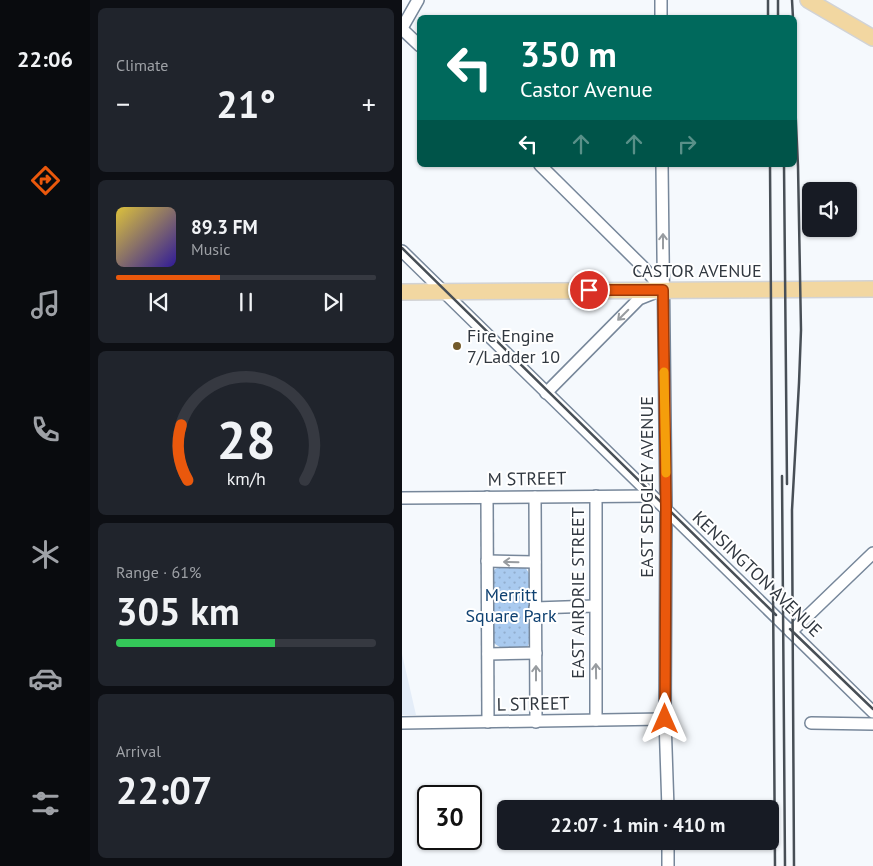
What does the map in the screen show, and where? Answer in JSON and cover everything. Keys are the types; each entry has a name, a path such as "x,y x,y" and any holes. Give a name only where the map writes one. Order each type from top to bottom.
{"main road":[{"path":"808,0 872,38"},
{"name":"CASTOR AVENUE","path":"402,292 872,289"}],"street":[{"path":"417,43 402,29 418,0"},
{"path":"661,0 661,15"},
{"path":"542,167 643,267 663,290 639,298 546,393"},
{"name":"EAST SEDGLEY AVENUE","path":"662,167 666,509 665,719 668,800"},
{"name":"KENSINGTON AVENUE","path":"402,251 872,712"},
{"name":"EAST AIRDRIE STREET","path":"596,496 596,720"},
{"name":"M STREET","path":"402,498 652,496"},
{"path":"487,497 488,722"},
{"path":"535,497 536,722"},
{"path":"791,632 872,553"},
{"path":"487,561 535,562"},
{"path":"535,608 595,606"},
{"path":"488,654 536,653"},
{"name":"L STREET","path":"402,723 665,719"},
{"path":"811,723 872,724"},
{"path":"668,850 668,866"}],"shaded area":[{"path":"402,654 416,715 402,715"}],"green space":[{"name":"Merritt Square Park","path":"503,565 525,567 531,576 531,638 528,646 525,648 502,648 491,639 492,573"}],"railway":[{"path":"768,0 768,15"},
{"path":"778,0 778,15"},
{"path":"792,0 793,15"},
{"path":"794,866 792,510 801,330 797,144"},
{"path":"770,167 775,866"},
{"path":"784,167 787,484"},
{"path":"402,248 776,615"},
{"path":"782,476 785,866"},
{"path":"790,629 873,709"}],"slow traffic":[{"path":"664,372 666,473"}],"place":[{"name":"Fire Engine 7/Ladder 10","path":"457,346"}],"route":[{"path":"589,290 663,290 666,509 665,719"}]}
